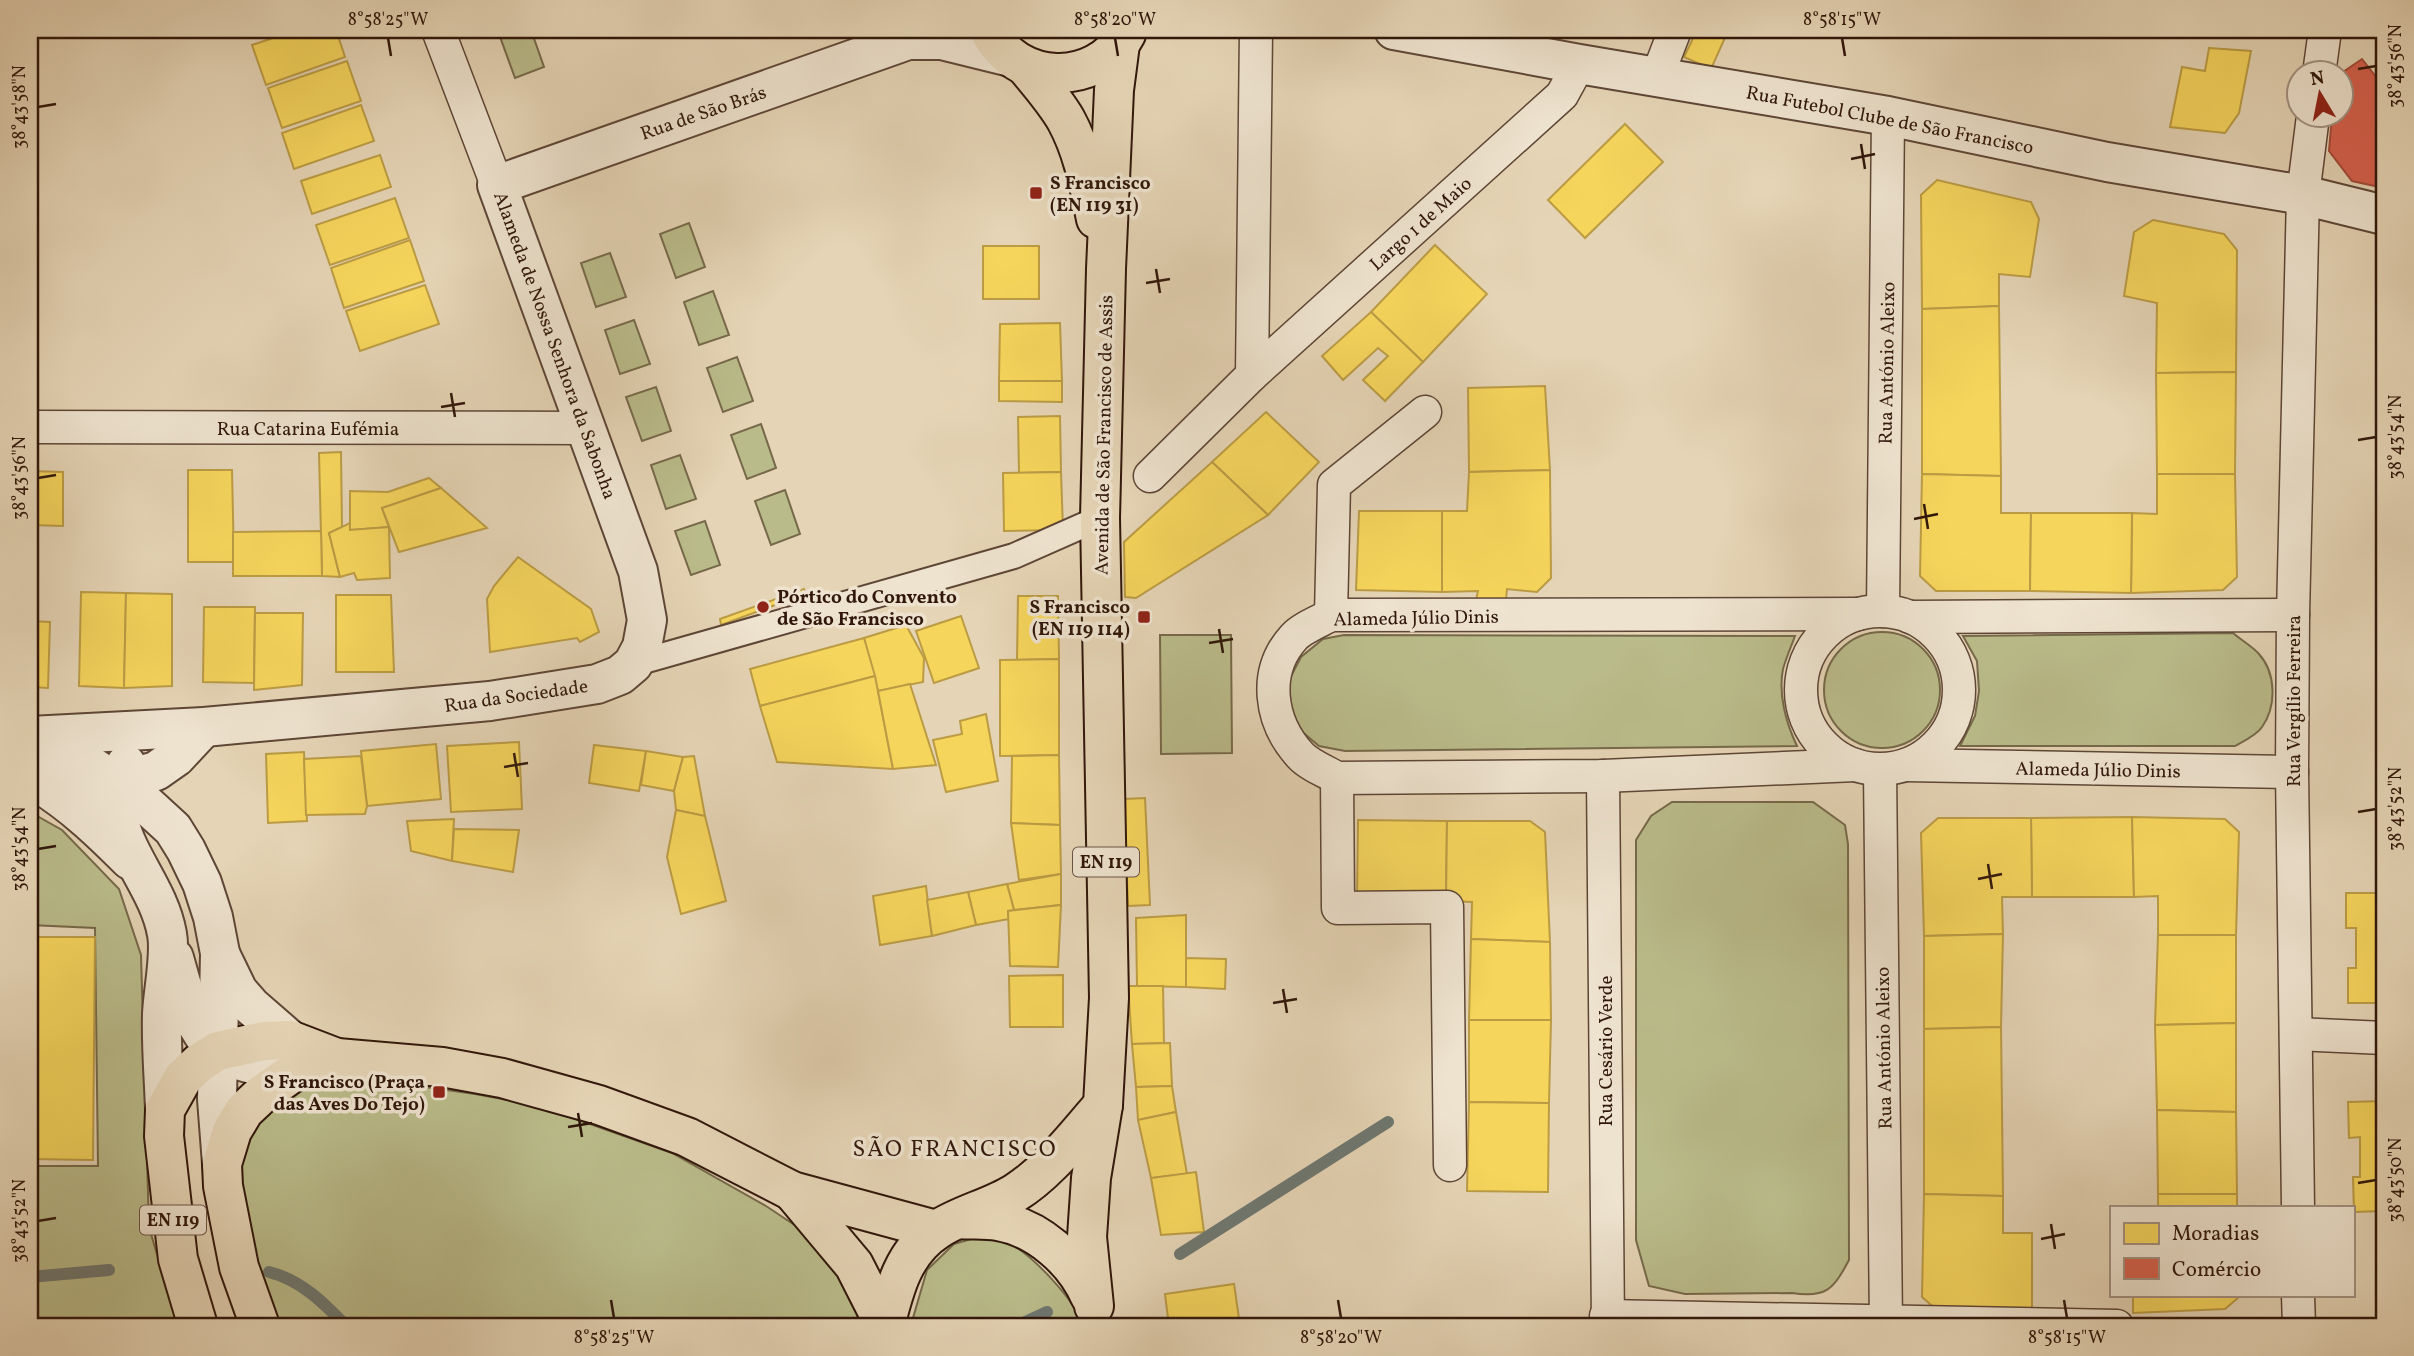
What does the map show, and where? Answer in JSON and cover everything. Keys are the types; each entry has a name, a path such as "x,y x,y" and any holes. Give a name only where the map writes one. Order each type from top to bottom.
{"main road":[{"name":"Avenida de São Francisco de Assis","path":"1009,51 1046,73 1067,74 1087,69 1105,59 1127,35"},
{"name":"Avenida de São Francisco de Assis","path":"1099,1316 1087,1237 1091,1178 1103,1105 1109,999 1100,518 1106,270 1114,90 1127,35"},
{"name":"Avenida de São Francisco de Assis","path":"1009,51 1065,118 1075,140 1087,175 1106,270"},
{"path":"165,1110 183,1078 218,1051"},
{"name":"EN 119","path":"260,1326 239,1268 223,1186 222,1164 232,1131 244,1111 261,1095 292,1056 391,1062 502,1078 599,1105 687,1137 792,1191 948,1225"},
{"name":"EN 119","path":"885,1326 895,1283 913,1253 948,1225 1016,1193 1052,1162 1103,1105"},
{"name":"EN 119","path":"165,1110 166,1160 178,1259 198,1326"},
{"name":"EN 119","path":"792,1191 854,1265 885,1326"},
{"name":"Avenida de São Francisco de Assis","path":"948,1225 1000,1222 1030,1232 1060,1252 1086,1287 1099,1316"}],"street":[{"name":"Alameda de Nossa Senhora da Sabonha","path":"438,30 638,571 647,620 642,647 633,663"},
{"path":"1252,375 1256,30"},
{"name":"Rua Futebol Clube de São Francisco","path":"1394,30 1888,116 2107,162 2303,195 2384,215"},
{"path":"1657,77 1675,30"},
{"path":"2321,60 2325,30"},
{"name":"Rua de São Brás","path":"497,185 914,35 1009,51"},
{"name":"Largo 1 de Maio","path":"1150,476 1252,375 1562,95 1579,64"},
{"name":"Rua António Aleixo","path":"1883,614 1888,116"},
{"name":"Rua Vergílio Ferreira","path":"2298,1206 2292,772 2293,615 2303,195 2312,130"},
{"path":"1331,615 1334,485 1425,412"},
{"name":"Rua Catarina Eufémia","path":"30,427 587,428"},
{"name":"Rua da Sociedade","path":"30,737 204,727 490,701 597,684 620,674 633,663 1014,555 1100,518"},
{"path":"1880,767 1833,754 1815,736 1804,714 1800,689 1805,664 1817,642 1835,625 1883,614"},
{"name":"Alameda Júlio Dinis","path":"1880,767 1931,751 1948,730 1958,705 1958,678 1949,652 1932,631 1883,614"},
{"name":"Alameda Júlio Dinis","path":"2292,772 1880,767 1603,776 1337,778 1301,757 1279,727 1272,696 1277,666 1294,636 1331,615 2293,615"},
{"path":"30,775 82,788 117,782 156,771 176,757 204,727"},
{"path":"149,731 127,762 117,782 118,814 123,839 159,905 185,997 198,1027 218,1051 269,1070 292,1056 239,991 220,953"},
{"path":"30,737 89,764 117,782 173,829"},
{"path":"176,757 167,782 166,805 173,829 202,883 213,916 220,953 217,1099 222,1164"},
{"name":"Rua António Aleixo","path":"1880,767 1886,1324"},
{"path":"30,775 70,804 142,872"},
{"name":"Rua Cesário Verde","path":"1603,776 1607,1321"},
{"path":"1337,778 1338,908 1447,907 1450,1165"},
{"path":"165,1110 162,1016 167,936"},
{"path":"2296,1034 2384,1038"},
{"path":"2298,1296 2298,1326"},
{"path":"1607,1321 2117,1326"}],"green space":[{"path":"510,30 531,30 544,67 515,78 499,34"},
{"path":"689,223 705,267 676,278 660,234"},
{"path":"610,253 626,297 596,307 581,263"},
{"path":"713,291 729,335 699,345 684,302"},
{"path":"634,320 650,364 620,374 605,330"},
{"path":"737,357 753,401 723,412 707,368"},
{"path":"656,387 671,431 642,441 626,397"},
{"path":"761,424 776,468 747,479 731,435"},
{"path":"680,455 696,499 666,509 651,465"},
{"path":"785,490 800,534 771,545 755,501"},
{"path":"705,521 720,565 691,575 675,531"},
{"path":"1882,632 1904,636 1923,649 1936,668 1940,690 1936,712 1923,731 1904,744 1882,748 1860,744 1841,731 1828,712 1824,690 1828,668 1841,649 1860,636"},
{"path":"2233,633 2256,651 2265,662 2272,690 2270,709 2262,727 2235,746 1960,746 1975,716 1979,691 1977,661 1963,636"},
{"path":"1160,635 1231,635 1232,753 1161,754"},
{"path":"1344,635 1795,636 1783,669 1782,698 1789,728 1797,746 1345,751 1319,746 1300,730 1287,709 1288,682 1301,657 1323,639"},
{"path":"1672,802 1813,802 1845,825 1848,844 1849,1260 1833,1285 1821,1293 1685,1294 1649,1286 1636,1240 1636,840 1651,816"},
{"path":"30,812 62,830 119,889 141,955 149,1227 178,1326 30,1326 30,1166 98,1166 95,928 30,925"},
{"path":"389,1082 539,1106 672,1153 766,1206 820,1242 857,1308 858,1326 274,1326 238,1204 240,1152 273,1100 315,1083"},
{"path":"971,1239 1001,1240 1016,1247 1062,1290 1085,1326 912,1326 927,1270 954,1244"}],"building: Moradias":[{"path":"297,30 336,30 345,57 266,85 252,45"},
{"path":"1697,30 1728,31 1711,69 1684,57"},
{"path":"2209,48 2251,51 2239,113 2225,133 2170,127 2182,67 2205,71"},
{"path":"347,61 361,101 282,128 268,88"},
{"path":"361,105 374,141 294,169 282,133"},
{"path":"1625,124 1663,162 1585,238 1548,200"},
{"path":"380,155 391,187 312,214 301,181"},
{"path":"1937,180 2031,202 2039,219 2030,277 1999,274 1999,306 1922,309 1921,195"},
{"path":"395,198 409,238 330,265 316,225"},
{"path":"2153,220 2224,234 2237,250 2236,372 2156,373 2157,303 2124,296 2134,232"},
{"path":"410,240 424,281 344,308 331,268"},
{"path":"1435,245 1487,294 1423,362 1371,312"},
{"path":"983,246 1039,246 1039,299 983,299"},
{"path":"425,285 439,324 360,351 346,311"},
{"path":"1999,306 2001,476 1922,474 1922,309"},
{"path":"1371,312 1423,362 1385,401 1363,380 1388,356 1378,348 1343,380 1322,356"},
{"path":"1060,323 1062,381 999,381 1000,324"},
{"path":"2236,372 2235,474 2157,474 2156,373"},
{"path":"999,381 1062,381 1062,402 999,401"},
{"path":"1545,386 1550,470 1469,472 1468,388"},
{"path":"1266,412 1319,462 1268,515 1212,462"},
{"path":"1060,416 1061,472 1019,473 1018,417"},
{"path":"341,452 342,527 329,533 340,577 322,576 319,453"},
{"path":"1212,462 1268,515 1136,598 1125,597 1124,542"},
{"path":"188,470 232,470 234,562 188,562"},
{"path":"1550,470 1551,578 1537,592 1507,589 1506,600 1476,600 1478,591 1442,592 1442,511 1467,511 1469,472"},
{"path":"30,471 63,472 63,526 30,525"},
{"path":"1061,472 1063,530 1004,531 1003,473"},
{"path":"1922,474 2001,476 2001,513 2031,513 2030,591 1936,591 1920,576"},
{"path":"2157,474 2235,474 2237,577 2223,590 2131,593 2132,513 2157,514"},
{"path":"429,478 441,488 382,508 389,527 350,530 350,491 388,492"},
{"path":"441,488 487,528 399,552 382,508"},
{"path":"1359,511 1442,511 1442,592 1356,590"},
{"path":"2031,513 2132,513 2131,593 2030,591"},
{"path":"350,523 350,530 389,527 390,578 357,580 354,573 340,577 329,533"},
{"path":"321,531 322,576 233,576 233,532"},
{"path":"518,557 591,609 599,632 580,642 577,638 490,652 487,599"},
{"name":"Pórtico do Convento de São Francisco","path":"804,589 805,594 721,625 720,619"},
{"path":"81,592 126,593 124,688 79,686"},
{"path":"126,593 172,594 172,686 124,688"},
{"path":"336,595 391,595 394,672 336,672"},
{"path":"1018,596 1058,596 1059,659 1017,660"},
{"path":"204,607 255,607 254,683 203,682"},
{"path":"255,613 303,613 302,685 254,690"},
{"path":"961,616 979,668 934,683 916,631"},
{"path":"30,621 50,622 48,688 30,687"},
{"path":"906,625 924,658 923,682 878,691 864,638"},
{"path":"864,638 875,676 760,706 750,669"},
{"path":"1059,659 1059,755 1000,756 1000,660"},
{"path":"875,676 893,769 777,762 760,706"},
{"path":"910,684 936,765 893,769 878,691"},
{"path":"986,714 998,781 946,792 933,740 962,734 960,721"},
{"path":"519,742 522,809 451,812 447,746"},
{"path":"436,744 441,799 367,806 361,751"},
{"path":"594,745 646,751 639,791 589,783"},
{"path":"646,751 683,757 674,791 641,785"},
{"path":"304,752 307,821 268,823 266,754"},
{"path":"1059,755 1060,825 1011,823 1012,756"},
{"path":"361,756 367,806 365,814 306,815 304,759"},
{"path":"694,756 705,816 676,810 674,791 683,757"},
{"path":"1145,798 1150,905 1128,906 1124,799"},
{"path":"676,810 705,816 726,901 681,914 667,857"},
{"path":"2132,817 2134,897 2032,897 2031,818"},
{"path":"2132,817 2225,819 2239,832 2236,935 2158,935 2158,896 2134,897"},
{"path":"1938,818 2031,818 2032,897 2002,897 2003,934 1924,936 1921,833"},
{"path":"454,819 452,861 411,851 407,821"},
{"path":"1358,820 1447,821 1446,901 1357,900"},
{"path":"1447,821 1530,821 1545,832 1550,942 1471,939 1472,902 1446,901"},
{"path":"1011,823 1060,825 1061,874 1019,880"},
{"path":"454,829 519,830 513,872 452,861"},
{"path":"1061,874 1061,905 1014,910 1007,884"},
{"path":"1007,884 1014,910 1008,911 1009,919 976,925 968,892"},
{"path":"926,886 932,936 880,945 873,896"},
{"path":"968,892 976,925 932,936 927,900"},
{"path":"2346,893 2384,893 2384,1003 2348,1003 2348,968 2356,968 2356,928 2346,928"},
{"path":"1061,905 1058,967 1010,966 1008,911"},
{"path":"1186,915 1186,987 1137,986 1136,918"},
{"path":"2003,934 2001,1027 1924,1029 1924,936"},
{"path":"2158,935 2236,935 2236,1023 2155,1025"},
{"path":"30,937 95,937 93,1160 30,1159"},
{"path":"1471,939 1550,942 1551,1020 1469,1020"},
{"path":"1186,958 1226,959 1225,989 1186,987"},
{"path":"1063,975 1063,1027 1010,1027 1009,976"},
{"path":"1128,986 1163,986 1164,1043 1132,1044"},
{"path":"1469,1020 1551,1020 1549,1103 1469,1102"},
{"path":"2236,1023 2236,1112 2157,1110 2155,1025"},
{"path":"2001,1027 2003,1196 1924,1194 1924,1029"},
{"path":"1170,1043 1172,1086 1136,1087 1132,1044"},
{"path":"1172,1086 1176,1112 1138,1120 1136,1087"},
{"path":"2384,1101 2384,1211 2354,1212 2353,1177 2360,1177 2360,1137 2349,1138 2348,1102"},
{"path":"1469,1102 1549,1103 1548,1192 1467,1191"},
{"path":"2157,1110 2236,1112 2237,1194 2158,1194"},
{"path":"1176,1112 1187,1174 1151,1178 1138,1120"},
{"path":"1196,1172 1204,1232 1161,1235 1151,1178"},
{"path":"1924,1194 2003,1196 2003,1233 2032,1233 2032,1311 1938,1311 1922,1297"},
{"path":"2158,1194 2237,1194 2237,1206 2158,1206"},
{"path":"1234,1284 1240,1325 1169,1326 1165,1294"},
{"path":"2133,1296 2239,1296 2225,1309 2133,1313"}],"building: Comércio":[{"path":"2362,59 2384,87 2384,188 2352,181 2329,151 2331,130 2354,130 2354,64"}],"waterway":[{"path":"1180,1254 1388,1122"},
{"path":"30,1277 109,1270"},
{"path":"269,1272 302,1287 346,1326"},
{"path":"1017,1326 1047,1312"}],"place":[{"name":"S Francisco (EN 119 31)","path":"1036,193"},
{"name":"Pórtico do Convento de São Francisco","path":"763,607"},
{"name":"S Francisco (EN 119 114)","path":"1144,617"},
{"name":"S Francisco (Praça das Aves Do Tejo)","path":"439,1092"}],"district":[{"name":"SÃO FRANCISCO","path":"955,1148"}]}
